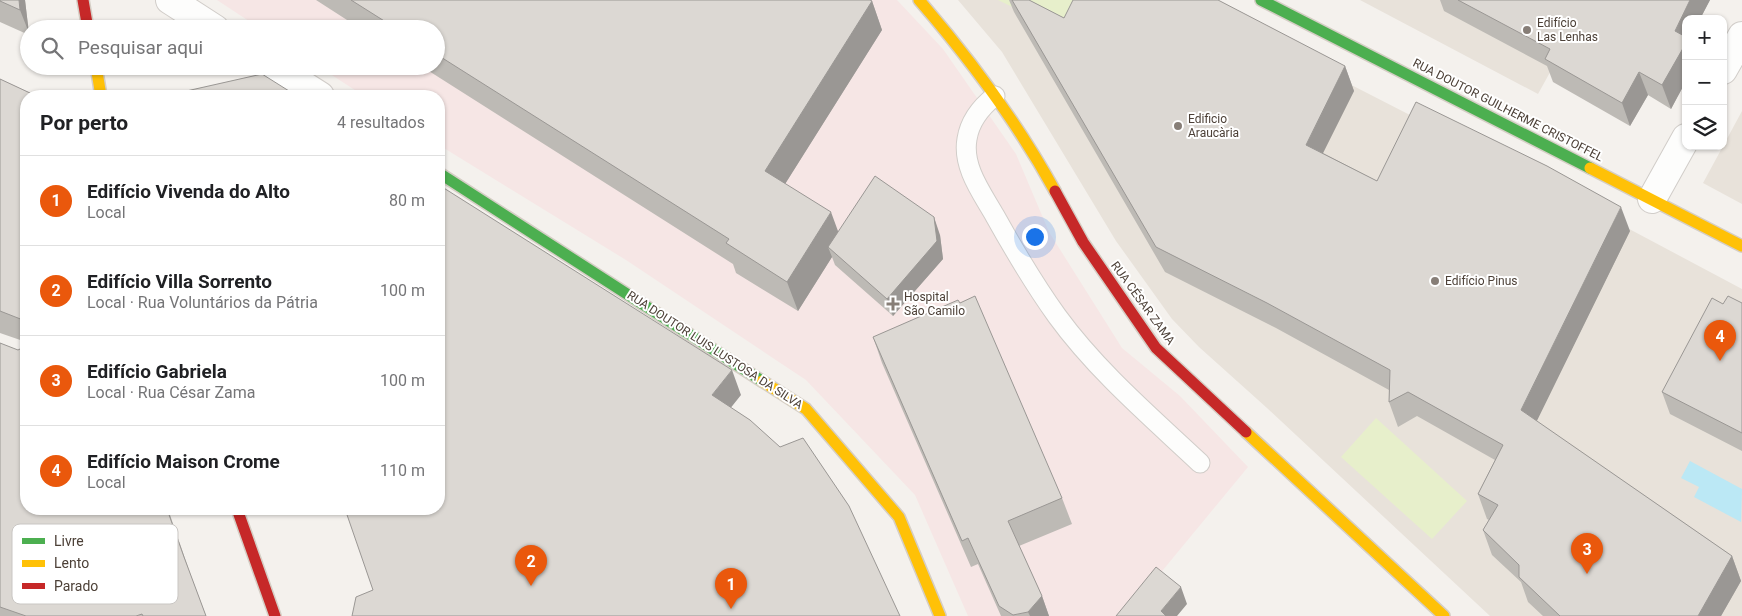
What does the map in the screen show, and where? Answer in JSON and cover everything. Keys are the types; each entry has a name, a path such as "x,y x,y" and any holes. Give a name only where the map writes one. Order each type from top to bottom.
{"street":[{"path":"82,0 86,20"},
{"path":"170,0 201,20"},
{"name":"RUA CÉSAR ZAMA","path":"919,0 966,54 1036,156 1083,242 1156,348 1444,616"},
{"name":"RUA DOUTOR GUILHERME CRISTOFFEL","path":"1262,0 1742,246"},
{"path":"1727,63 1742,36"},
{"path":"98,75 100,90"},
{"path":"287,75 311,90"},
{"path":"1652,199 1682,145"},
{"name":"RUA DOUTOR LUIS LUSTOSA DA SILVA","path":"445,177 806,409 899,518 940,616"},
{"path":"239,515 275,616"}],"lane":[{"path":"995,96 983,106 972,121 967,140 967,156 972,176 1018,257 1058,317 1109,376 1200,463"}],"shaded area":[{"name":"Hospital São Camilo","path":"217,0 897,0 943,49 1016,154 1049,232 1122,348 1180,396 1248,467 1125,616 968,616 915,495 806,380 626,260 445,149 445,90 355,90 332,75 445,75 445,20 247,20"},
{"path":"958,0 1186,0 1556,190 1742,289 1742,616 1490,616 1199,347 1172,319 1116,241 1002,52"},
{"path":"1360,0 1590,0 1538,94"},
{"path":"1742,111 1742,204 1703,183 1721,150 1727,150 1727,139"}],"green space":[{"path":"998,0 1082,0 1066,33"},
{"path":"1376,418 1467,501 1432,539 1341,457"}],"water":[{"path":"1690,461 1742,489 1741,522 1694,497 1699,487 1681,478"}],"building":[{"path":"19,0 20,10 0,1"},
{"path":"351,0 872,1 765,171 831,212 787,282 726,243 729,239 445,60 445,20 383,20"},
{"path":"1012,0 1029,0 1064,18 1073,0 1218,0 1345,66 1306,145 1377,181 1416,102 1547,166 1621,207 1521,410 1732,556 1698,616 1560,616 1519,577 1519,565 1483,530 1498,505 1478,494 1503,445 1408,392 1389,402 1390,370 1267,303 1156,247"},
{"path":"1458,0 1690,0 1675,31 1682,35 1682,50 1662,85 1639,72 1622,103 1545,59 1550,49"},
{"path":"264,75 287,90 191,90"},
{"path":"0,79 24,90 20,90 20,319 0,311"},
{"path":"875,176 934,217 937,241 887,299 828,247"},
{"path":"445,189 732,370 712,395 750,420 780,447 803,438 849,506 900,616 352,616 356,597 373,590 347,515 445,515"},
{"path":"975,296 1062,498 1008,521 1042,596 1028,612 1013,615 999,606 968,538 962,541 873,337 958,300 960,303"},
{"path":"1728,296 1742,303 1742,433 1662,392 1712,298 1723,304"},
{"path":"0,343 18,350 20,349 20,515 169,515 172,524 12,524 12,604 178,604 178,540 206,616 143,616 142,614 136,616 26,616 0,607"},
{"path":"1156,567 1181,587 1161,611 1166,616 1116,616"}],"traffic: fast":[{"path":"1261,0 1590,168"},
{"path":"445,177 762,381"}],"traffic: slow":[{"path":"919,0 992,92 1025,140 1055,191"},
{"path":"98,75 100,90"},
{"path":"1590,168 1742,246"},
{"path":"762,381 806,409 899,517 940,616"},
{"path":"1246,432 1444,616"}],"traffic: jam":[{"path":"83,0 86,20"},
{"path":"1055,191 1083,242 1156,348 1246,432"},
{"path":"239,515 275,616"}],"place":[{"name":"Edifício Las Lenhas","path":"1527,30"},
{"name":"Edificio Araucària","path":"1178,126"},
{"name":"Edifício Pinus","path":"1435,281"},
{"name":"Hospital São Camilo","path":"893,304"},
{"name":"Edifício Maison Crome","path":"1720,361"},
{"name":"Edifício Gabriela","path":"1587,574"},
{"name":"Edifício Villa Sorrento","path":"531,586"},
{"name":"Edifício Vivenda do Alto","path":"731,609"}]}
